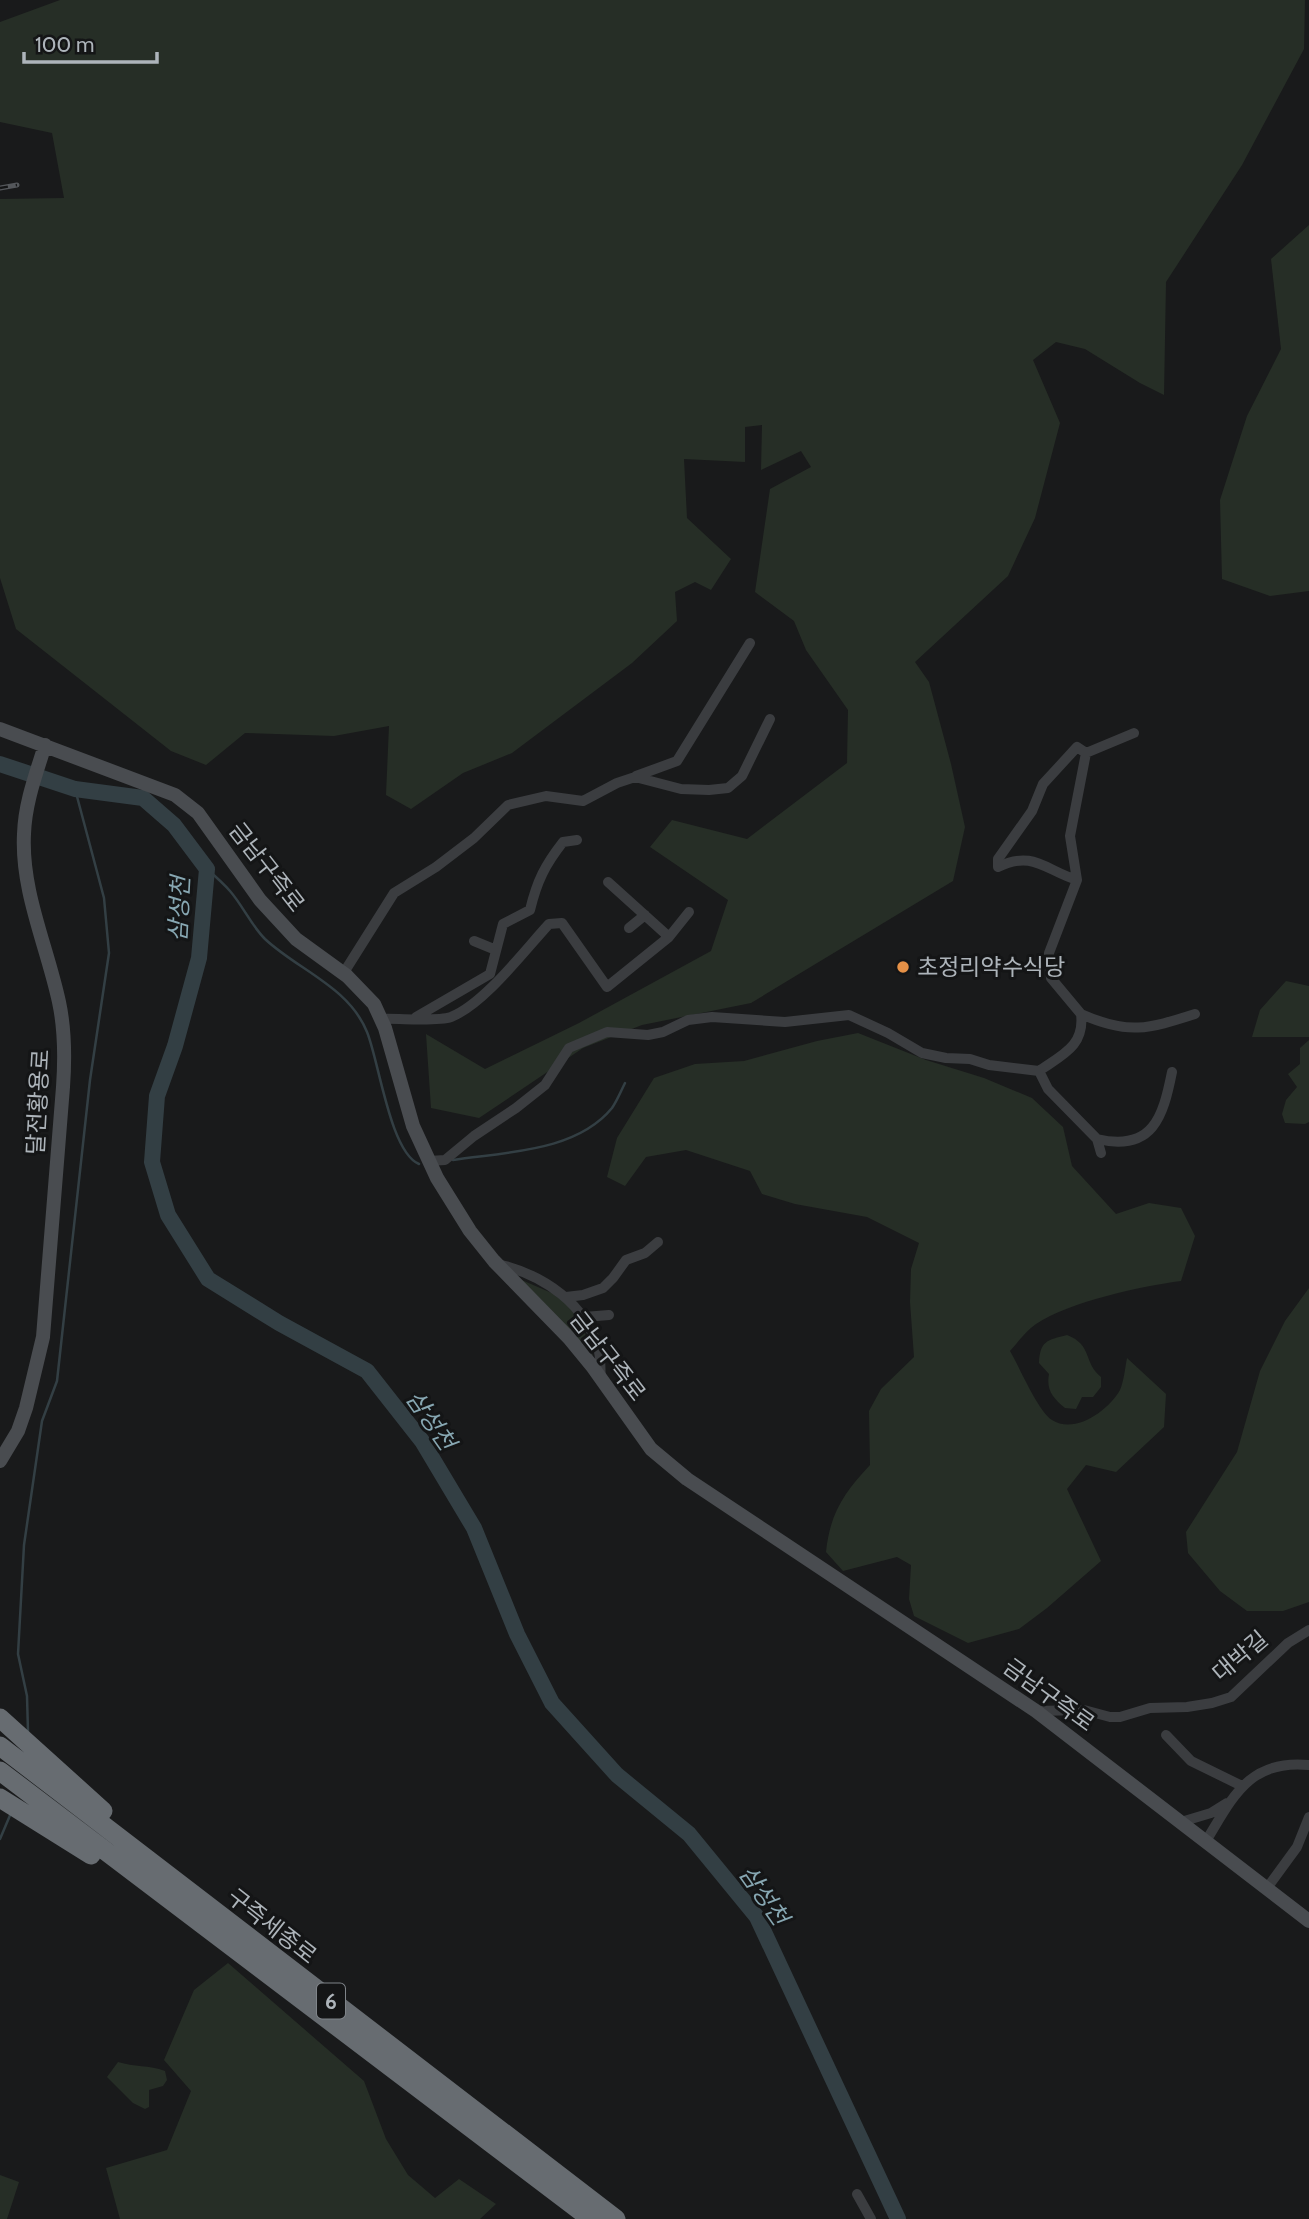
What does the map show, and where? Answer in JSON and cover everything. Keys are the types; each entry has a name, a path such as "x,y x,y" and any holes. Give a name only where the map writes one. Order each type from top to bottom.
{"highway":[{"path":"4,1722 50,1775"},
{"name":"구즉세종로","path":"2,1748 50,1775 249,1949 591,2219"},
{"name":"구즉세종로","path":"0,1771 40,1813 249,1949 616,2219"},
{"path":"0,1798 40,1813"}],"main road":[{"name":"금남구즉로","path":"0,729 43,751 175,795 198,813 260,900 296,939 343,974 374,1004 413,1125 437,1178 470,1231 497,1264 569,1338 651,1449 687,1479 1035,1711 1309,1921"},
{"name":"달전황용로","path":"0,1461 18,1431 26,1408 43,1336 64,1087 65,1055 59,1003 27,882 23,835 29,795 43,751"}],"street":[{"path":"343,974 394,893 436,867 474,838 508,805 546,796 583,802 617,783 677,761 750,643"},
{"path":"635,777 681,789 728,788 742,776 770,719"},
{"path":"1086,753 1134,733"},
{"path":"1077,880 1028,859 1012,861 999,867 998,859 1032,811 1043,784 1077,747 1086,753"},
{"path":"1086,753 1070,836 1077,880 1049,953 1051,978 1081,1014 1098,1022 1128,1028 1149,1028 1195,1014"},
{"path":"414,1018 490,974 503,924 530,910 536,883 549,860 563,842 577,840"},
{"path":"608,882 669,937"},
{"path":"381,1019 438,1020 452,1017 479,1000 549,924 562,923 607,987 669,937 689,912"},
{"path":"629,928 645,915"},
{"path":"474,941 496,950"},
{"path":"429,1161 445,1160 545,1085 569,1048 607,1032 648,1035 663,1032 688,1020 712,1017 785,1022 849,1015 922,1053 1039,1071 1073,1049 1082,1025 1081,1014"},
{"path":"1039,1071 1048,1089 1097,1139 1101,1153"},
{"path":"1097,1139 1113,1143 1138,1138 1153,1129 1166,1101 1172,1072"},
{"path":"566,1297 583,1295 603,1287 626,1260 645,1253 658,1242"},
{"path":"497,1264 516,1268 566,1297 576,1306 590,1326 600,1353 601,1379"},
{"path":"584,1317 609,1315"},
{"name":"대박길","path":"1035,1711 1084,1710 1121,1717 1150,1708 1195,1706 1231,1697 1288,1643 1309,1630"},
{"path":"1166,1735 1191,1761 1241,1786"},
{"path":"1206,1841 1241,1786 1267,1768 1290,1764 1309,1765"},
{"path":"1181,1822 1211,1813 1230,1802"},
{"path":"1267,1888 1297,1847 1309,1817"},
{"path":"857,2194 871,2219"}],"shaded area":[{"path":"60,0 1305,0 1304,49 1242,165 1166,282 1164,395 1085,349 1056,342 1033,360 1060,423 1035,518 1008,576 915,662 929,682 965,827 953,881 751,1003 642,1025 583,1048 479,1118 431,1108 426,1034 485,1069 579,1023 711,951 728,900 650,847 672,820 747,839 847,763 848,710 806,650 794,621 755,592 770,489 811,467 801,451 761,470 762,425 745,427 745,462 684,459 687,518 731,559 711,590 695,582 675,592 677,621 632,663 512,753 463,773 411,809 386,795 389,726 334,736 245,733 206,765 171,751 16,629 0,578 0,199 64,198 52,133 0,122 0,22"},
{"path":"1309,225 1309,591 1270,596 1222,579 1220,500 1247,416 1281,349 1271,259"},
{"path":"1286,981 1309,986 1309,1037 1252,1037 1260,1010"},
{"path":"858,1033 1032,1098 1063,1127 1072,1166 1116,1214 1149,1203 1181,1208 1195,1236 1181,1281 1126,1291 1067,1309 1036,1324 1010,1351 1035,1399 1052,1420 1061,1424 1090,1418 1115,1398 1120,1390 1127,1358 1166,1394 1164,1427 1116,1472 1086,1465 1067,1489 1101,1561 1019,1629 968,1643 914,1616 909,1599 911,1565 897,1557 843,1571 826,1552 831,1526 840,1504 870,1465 869,1411 881,1389 914,1357 910,1302 911,1269 919,1243 867,1217 795,1204 762,1194 750,1171 686,1150 646,1157 625,1186 607,1177 617,1138 654,1078 695,1064 744,1061"},
{"path":"1309,1040 1309,1122 1285,1123 1282,1114 1286,1100 1297,1087 1288,1074 1300,1064 1300,1048"},
{"path":"517,1278 561,1297 580,1319 593,1356"},
{"path":"1309,1288 1309,1602 1283,1611 1247,1611 1220,1591 1188,1553 1186,1532 1237,1452 1260,1371 1285,1321"},
{"path":"1067,1335 1081,1344 1095,1372 1101,1377 1101,1387 1093,1397 1082,1397 1076,1409 1065,1408 1054,1397 1049,1385 1049,1374 1039,1363 1041,1350 1046,1343"},
{"path":"228,1963 364,2081 386,2139 408,2175 435,2198 459,2179 496,2204 480,2219 120,2219 106,2168 167,2150 191,2091 164,2060 194,1990"},
{"path":"118,2062 165,2071 167,2080 163,2086 149,2090 149,2107 145,2109 133,2103 107,2077"},
{"path":"0,2175 19,2182 7,2219 0,2219"}],"waterway":[{"name":"삼성천","path":"0,764 75,789 143,798 174,825 207,869 199,958 175,1046 157,1096 152,1162 168,1215 208,1279 279,1323 367,1371 422,1441 474,1528 517,1634 552,1703 617,1775 689,1834 757,1917 898,2219"},
{"path":"28,1732 27,1696 18,1654 24,1545 42,1421 57,1381 90,1080 109,953 104,898 75,789"},
{"path":"207,869 230,891 265,939 336,991 359,1016 367,1032 393,1125 409,1156 419,1164"},
{"path":"453,1160 538,1148 579,1134 597,1123 612,1108 625,1083"},
{"path":"0,1839 11,1813"}],"railway":[{"path":"0,188 17,185"}],"place":[{"name":"초정리약수식당","path":"903,967"}]}
